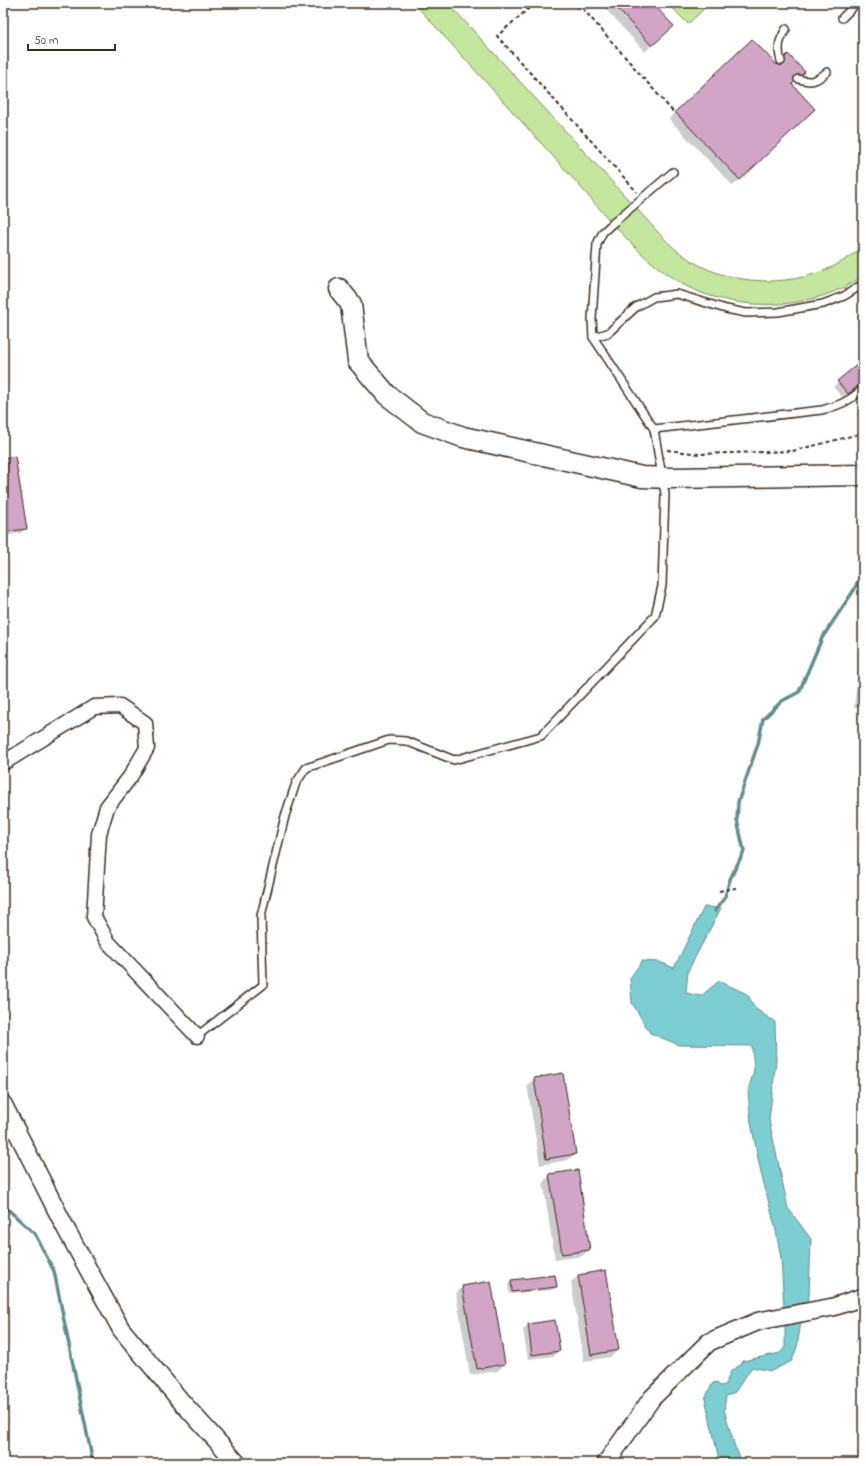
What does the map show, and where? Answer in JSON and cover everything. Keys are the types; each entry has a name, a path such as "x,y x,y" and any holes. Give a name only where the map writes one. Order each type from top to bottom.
{"main road":[{"path":"339,289 351,304 358,361 387,395 422,422 463,437 642,477 863,475"}],"street":[{"path":"3,763 94,707 120,706 145,723 148,748 130,777 107,807 99,834 94,917 108,942 197,1036"},
{"path":"3,1104 66,1230 121,1329 180,1400 237,1463"},
{"path":"606,1463 652,1398 709,1342 759,1321 833,1307 863,1297"}],"lane":[{"path":"842,18 857,3"},
{"path":"781,61 778,50 780,39 786,29"},
{"path":"798,79 809,82 818,79 827,72"},
{"path":"197,1036 263,985 261,916 285,816 296,782 306,768 389,740 406,741 454,760 541,736 656,616 662,586 665,494 654,429 593,337 592,319 597,244 604,232 613,223 673,172"},
{"path":"593,337 608,333 636,307 654,297 677,294 726,309 746,313 778,312 823,304 844,296 863,284"},
{"path":"654,429 822,410 838,406 850,400 863,389"}],"path":[{"path":"535,3 497,36 643,199"},
{"path":"578,3 674,113"},
{"path":"658,449 699,454 793,451 863,433"},
{"path":"719,891 736,888"}],"green space":[{"path":"414,3 448,3 664,238 683,255 701,266 720,274 741,279 763,281 784,280 805,277 825,270 846,259 863,246 863,276 844,287 823,296 778,304 755,304 711,296 690,288 673,278 641,253 626,238"},
{"path":"668,3 710,3 688,24"}],"water":[{"path":"704,907 721,908 688,971 686,993 701,996 719,981 747,994 756,1009 775,1022 776,1061 769,1120 788,1208 811,1239 809,1296 801,1322 797,1347 792,1361 771,1371 752,1367 735,1392 726,1396 724,1410 735,1447 740,1457 737,1463 715,1463 718,1455 705,1398 713,1383 717,1382 720,1386 725,1385 731,1371 742,1364 743,1361 780,1353 785,1347 781,1258 751,1123 748,1091 754,1070 752,1046 679,1045 650,1033 632,1003 630,978 642,961 660,962 674,968"}],"building":[{"path":"612,3 652,3 674,26 652,46"},
{"path":"752,39 777,65 788,54 805,72 792,84 815,109 740,180 675,112"},
{"path":"863,360 863,382 848,394 837,381"},
{"path":"15,456 27,529 3,532 3,458"},
{"path":"863,676 863,701 861,701"},
{"path":"563,1073 576,1154 546,1159 534,1078"},
{"path":"578,1170 590,1250 562,1254 549,1174"},
{"path":"606,1270 619,1350 591,1355 578,1275"},
{"path":"555,1275 557,1287 512,1292 511,1280"},
{"path":"491,1281 505,1364 477,1369 462,1286"},
{"path":"555,1320 560,1351 532,1355 528,1324"}],"waterway":[{"path":"715,911 725,897 730,879 744,851 737,820 738,802 758,744 763,719 782,701 799,692 822,638 854,590 863,570"},
{"path":"3,1205 35,1234 54,1271 93,1463"}]}
